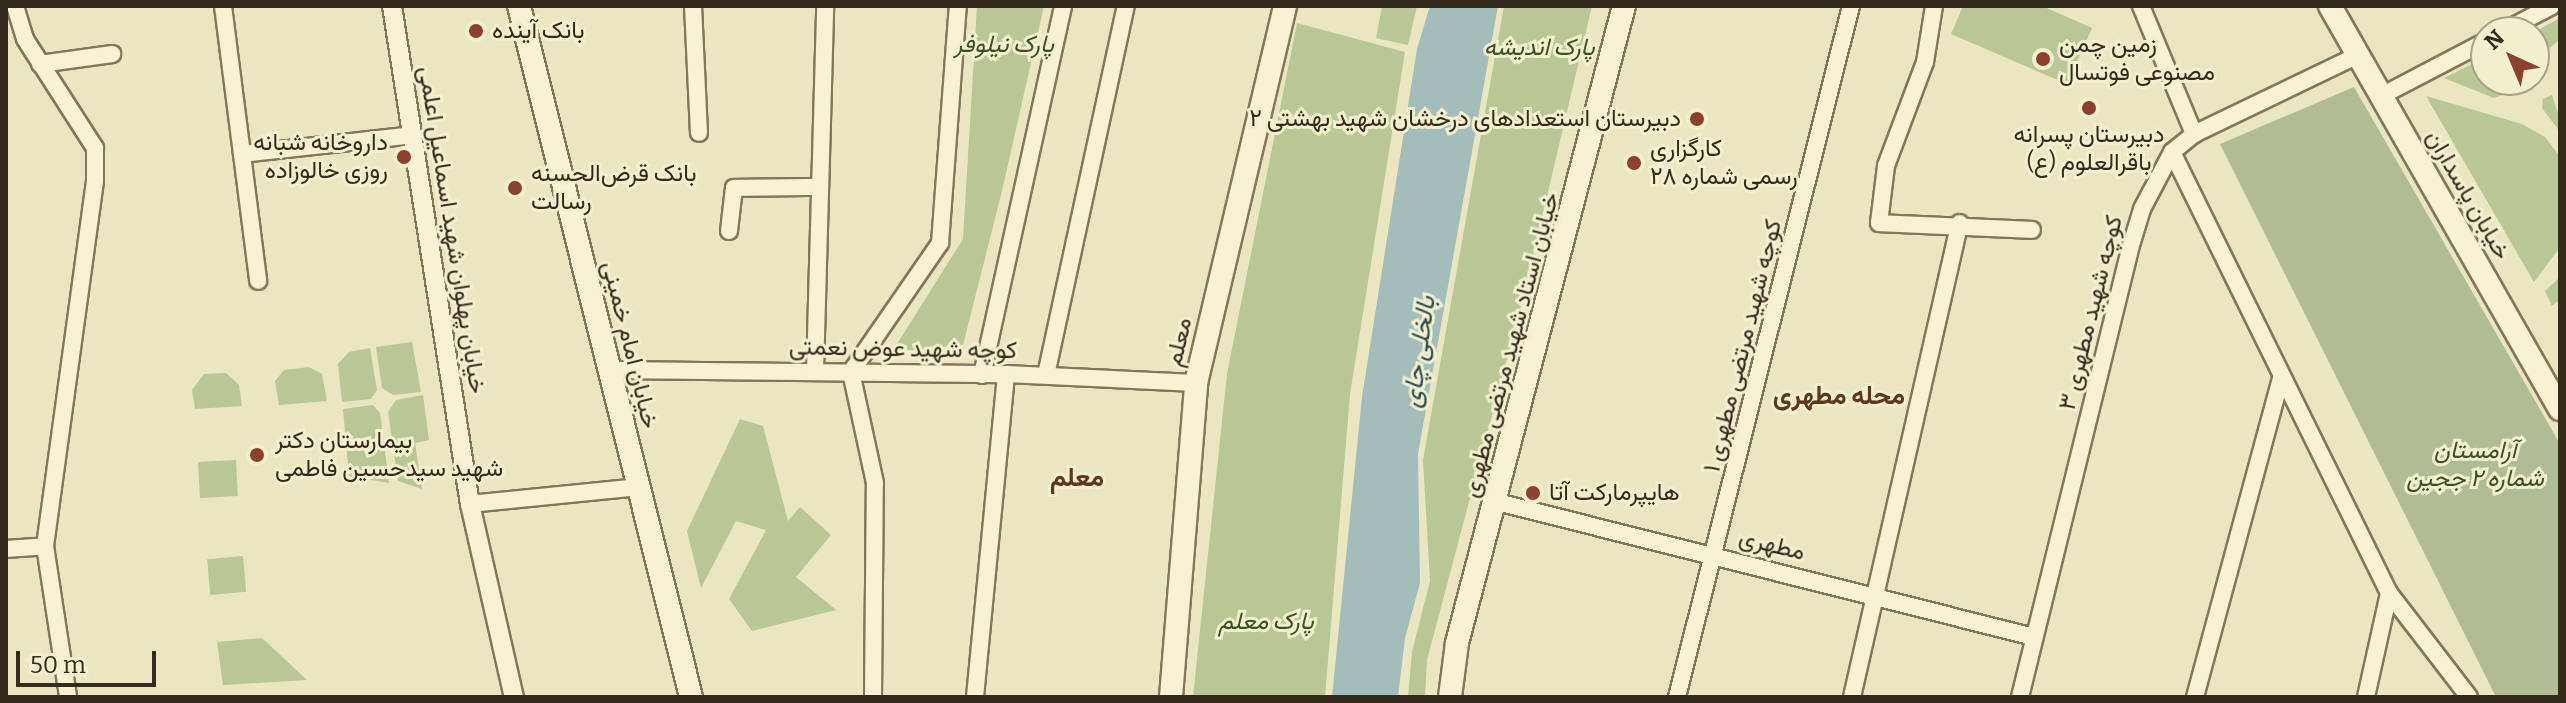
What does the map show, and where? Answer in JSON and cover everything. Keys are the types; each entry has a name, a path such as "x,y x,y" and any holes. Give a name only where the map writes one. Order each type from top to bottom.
{"main road":[{"name":"خیابان امام خمینی","path":"519,6 691,697"},
{"name":"معلم","path":"1171,697 1196,383 1285,6"},
{"name":"خیابان استاد شهید مرتضی مطهری","path":"1450,697 1457,643 1497,502 1624,6"},
{"name":"خیابان پاسداران","path":"2330,6 2560,409"}],"street":[{"path":"15,6 40,64 90,133 95,148 95,181 45,546 68,697"},
{"path":"223,6 258,281"},
{"name":"خیابان پهلوان شهید اسماعیل اعلمی","path":"392,6 470,504 514,697"},
{"path":"693,6 699,133"},
{"path":"815,372 825,6"},
{"path":"873,697 875,483 851,372 940,243 958,6"},
{"path":"982,375 1063,6"},
{"path":"1046,375 1126,6"},
{"name":"کوچه شهید مرتضی مطهری ۱","path":"1677,697 1716,555 1851,6"},
{"path":"1934,6 1925,62 1886,166 1879,223 1960,223 2032,230"},
{"path":"2141,6 2194,134"},
{"path":"2533,16 2552,6"},
{"path":"2381,96 2470,49"},
{"path":"40,64 112,54"},
{"name":"کوچه شهید مطهری ۳","path":"2020,697 2132,242 2142,209 2172,152 2194,134 2358,55"},
{"path":"242,154 413,135"},
{"path":"2172,152 2389,593 2469,697"},
{"path":"729,231 734,188 820,187"},
{"path":"1852,697 1878,596 1960,223"},
{"name":"کوچه شهید عوض نعمتی","path":"610,370 1006,374 1196,383"},
{"path":"975,697 1006,374"},
{"path":"2195,697 2281,378"},
{"path":"470,504 639,487"},
{"name":"مطهری","path":"1497,502 2034,637"},
{"path":"6,549 45,546"},
{"path":"2366,697 2389,593"}],"green space":[{"name":"پارک نیلوفر","path":"977,6 1044,6 1001,195 963,345 892,352 963,239"},
{"path":"1382,6 1417,6 1408,45 1376,38"},
{"name":"پارک اندیشه","path":"1504,6 1592,6 1520,310 1427,660 1425,697 1408,697 1412,652 1430,581 1423,460"},
{"name":"زمین چمن مصنوعی فوتسال","path":"1963,6 2042,6 2092,28 2067,84 1951,34"},
{"path":"2560,18 2560,39 2550,48 2550,23"},
{"name":"پارک معلم","path":"1297,23 1405,52 1350,394 1325,697 1193,697 1227,374"},
{"path":"2470,65 2470,88 2444,78"},
{"name":"آرامستان شماره ۲ ججین","path":"2354,87 2560,444 2560,697 2496,697 2220,144"},
{"path":"2426,96 2522,124 2545,137 2560,157 2560,247 2534,282"},
{"path":"2550,96 2560,120 2560,132 2542,108 2543,99"},
{"path":"2560,277 2560,299 2552,306 2545,291"},
{"path":"412,342 421,392 393,395 382,388 376,347"},
{"path":"370,348 377,390 371,399 342,402 338,364 349,352"},
{"path":"309,367 322,374 327,401 279,405 275,381 284,370"},
{"path":"226,373 239,385 242,406 195,409 192,390 204,374"},
{"path":"423,395 429,440 415,443 422,489 398,481 388,412 396,400"},
{"path":"373,405 380,413 389,483 349,476 343,409"},
{"path":"740,419 763,426 788,521 800,507 831,535 796,577 836,610 752,631 729,599 766,530 736,521 701,588 687,531"},
{"path":"236,460 238,496 200,498 198,462"},
{"path":"243,556 246,592 210,595 207,559"},
{"path":"262,638 307,680 223,685 217,642"}],"water":[{"name":"بالخلی چای","path":"1430,6 1498,6 1418,454 1420,583 1405,638 1398,697 1332,697 1362,397 1417,49"}],"place":[{"name":"بانک آینده","path":"476,31"},
{"name":"زمین چمن مصنوعی فوتسال","path":"2043,59"},
{"name":"دبیرستان پسرانه باقرالعلوم (ع)","path":"2089,108"},
{"name":"دبیرستان استعدادهای درخشان شهید بهشتی ۲","path":"1697,119"},
{"name":"داروخانه شبانه روزی خالوزاده","path":"404,157"},
{"name":"کارگزاری رسمی شماره ۲۸","path":"1634,163"},
{"name":"بانک قرض‌الحسنه رسالت","path":"515,188"},
{"name":"بیمارستان دکتر شهید سیدحسین فاطمی","path":"257,455"},
{"name":"هایپرمارکت آتا","path":"1533,493"}],"district":[{"name":"محله مطهری","path":"1839,396"},
{"name":"معلم","path":"1077,478"}]}
